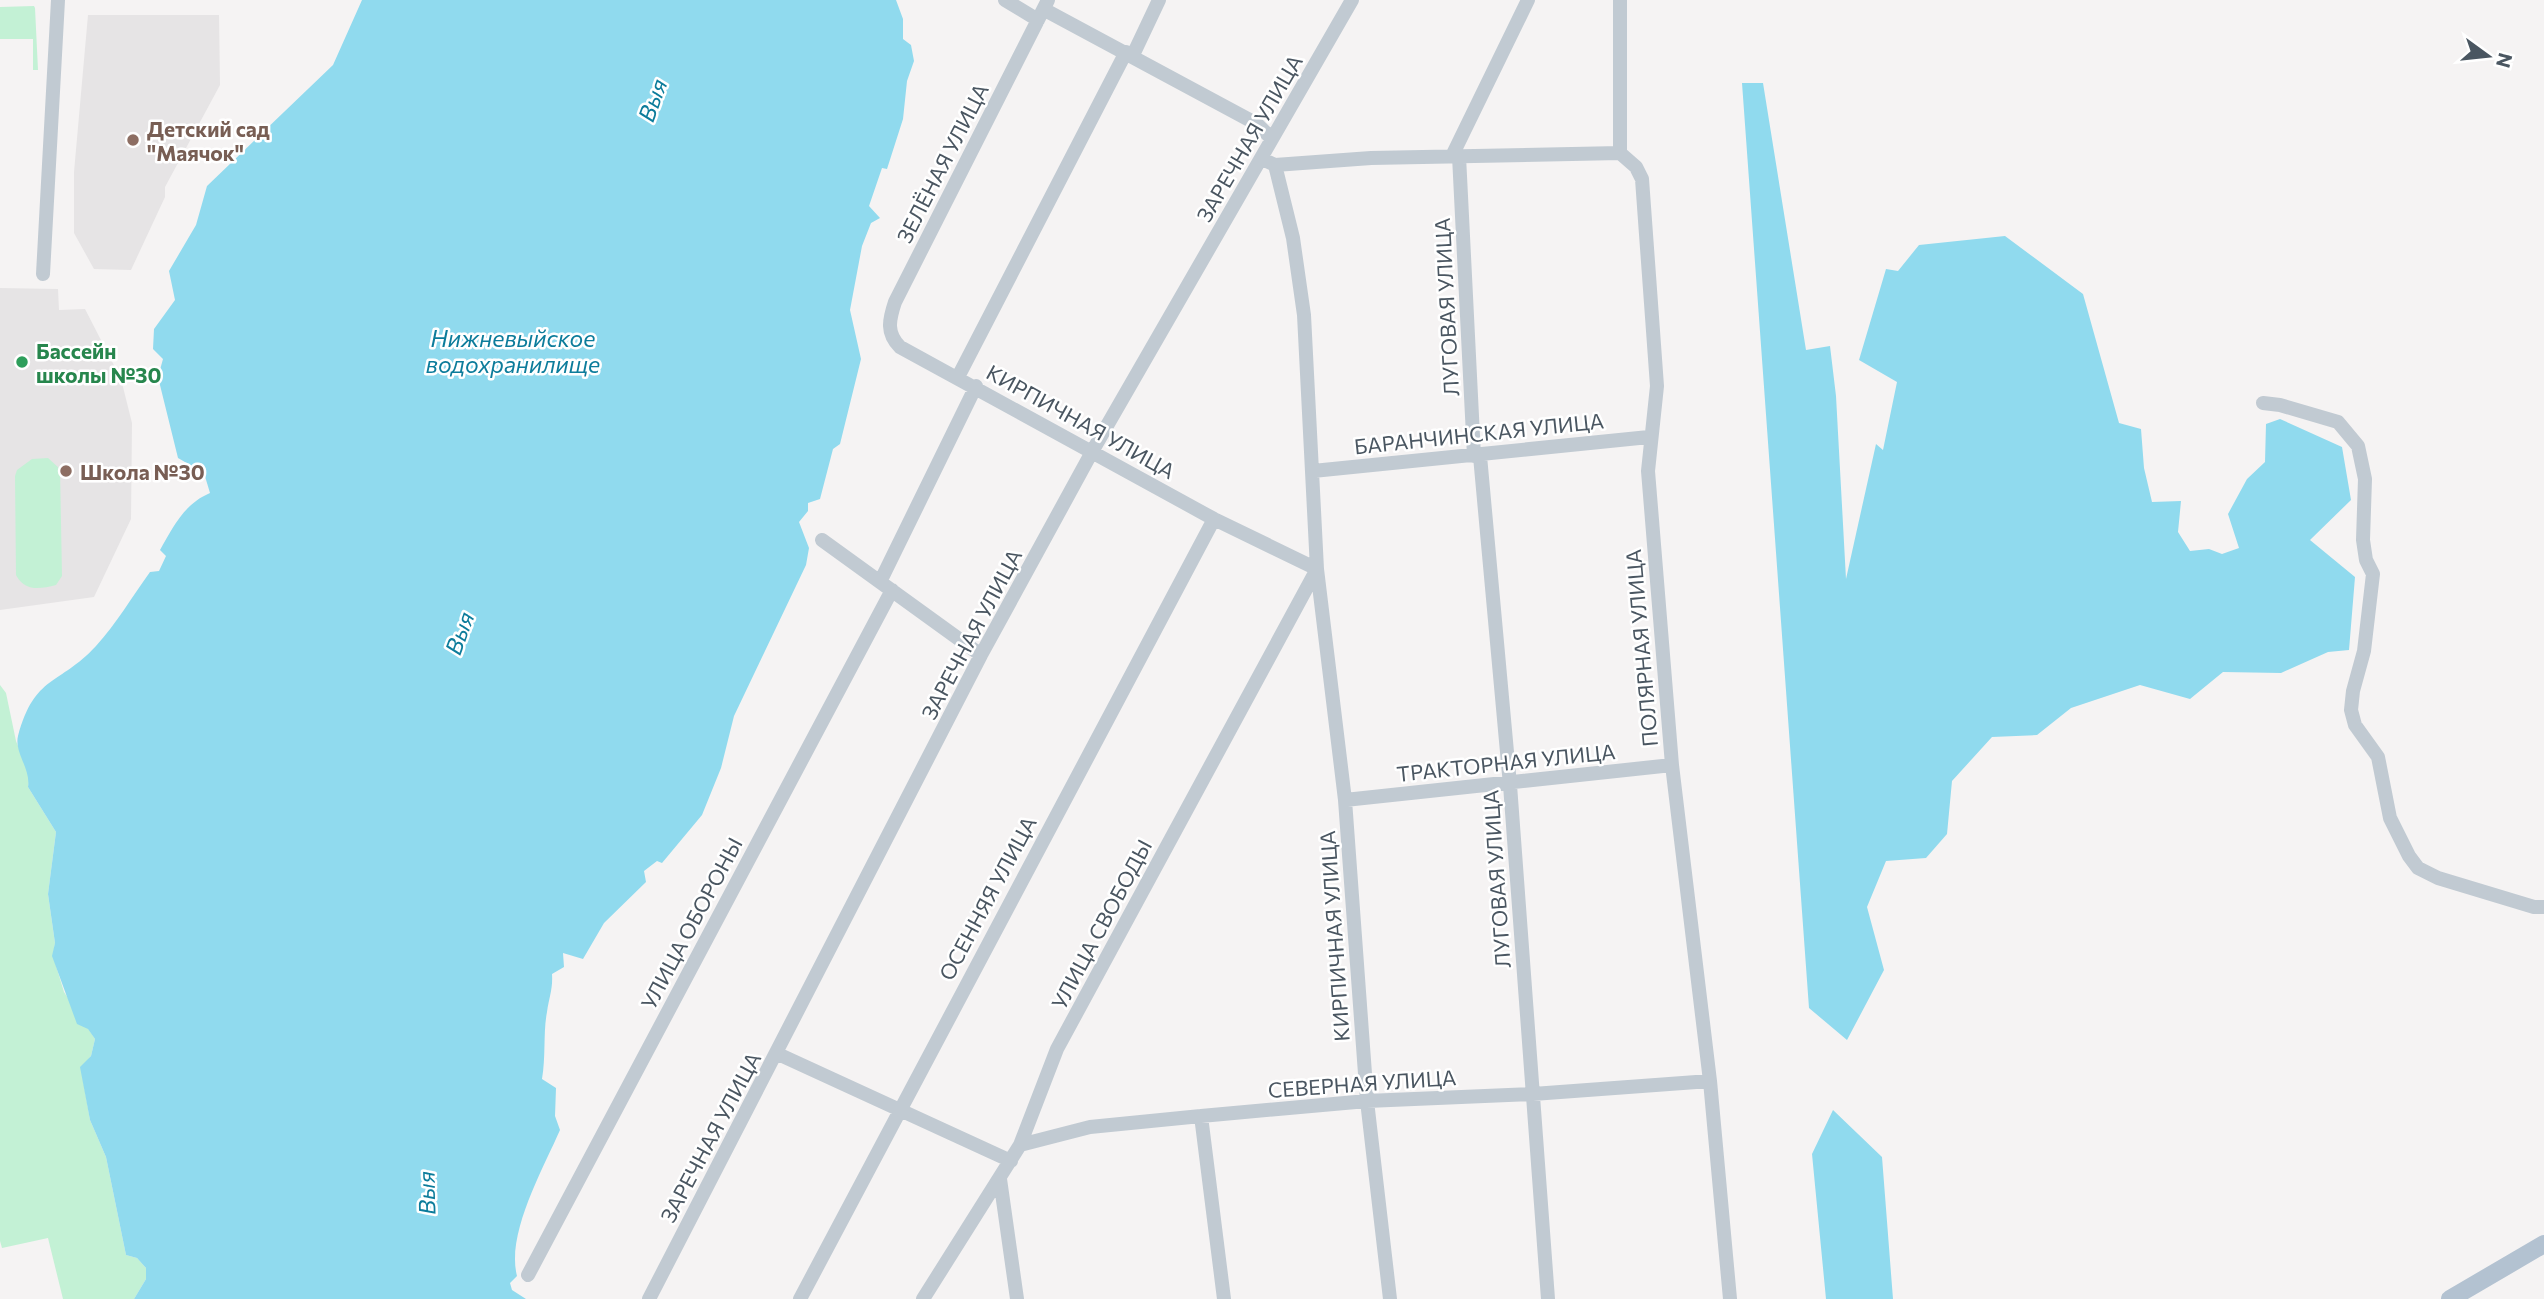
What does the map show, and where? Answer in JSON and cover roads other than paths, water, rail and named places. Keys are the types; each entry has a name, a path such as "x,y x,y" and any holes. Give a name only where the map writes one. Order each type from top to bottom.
{"main road":[{"path":"2450,1299 2544,1244"}],"street":[{"path":"43,274 58,0"},
{"path":"1005,0 1044,10 1130,53 1257,124 1272,139"},
{"path":"958,377 1159,0"},
{"name":"ЗАРЕЧНАЯ УЛИЦА","path":"649,1299 778,1054 981,656 1093,450 1268,162 1272,139 1352,0"},
{"name":"ЛУГОВАЯ УЛИЦА","path":"1528,0 1456,156 1477,456 1510,785 1548,1299"},
{"path":"1268,162 1620,153 1620,0"},
{"name":"ЗЕЛЁНАЯ УЛИЦА","path":"900,347 891,338 889,329 895,302 1044,10"},
{"name":"ПОЛЯРНАЯ УЛИЦА","path":"1620,153 1642,179 1657,386 1649,437 1648,471 1672,765 1710,1081 1730,1299"},
{"name":"КИРПИЧНАЯ УЛИЦА","path":"1268,162 1293,239 1304,315 1318,569 1345,800 1367,1101 1390,1299"},
{"name":"КИРПИЧНАЯ УЛИЦА","path":"900,347 1093,450 1214,519 1318,569"},
{"name":"УЛИЦА ОБОРОНЫ","path":"528,1275 886,586 976,387"},
{"path":"2263,403 2338,422 2358,446 2365,479 2362,540 2366,560 2373,574 2364,651 2353,691 2351,710 2355,725 2378,757 2390,818 2409,856 2418,868 2438,878 2534,908 2544,907"},
{"name":"БАРАНЧИНСКАЯ УЛИЦА","path":"1312,471 1649,437"},
{"name":"ОСЕННЯЯ УЛИЦА","path":"800,1299 1214,519"},
{"path":"822,540 981,656"},
{"name":"УЛИЦА СВОБОДЫ","path":"923,1299 1020,1145 1058,1049 1318,569"},
{"name":"ТРАКТОРНАЯ УЛИЦА","path":"1345,800 1510,785 1672,765"},
{"path":"778,1054 900,1107 1011,1161"},
{"name":"СЕВЕРНАЯ УЛИЦА","path":"1020,1145 1090,1127 1201,1116 1367,1101 1533,1094 1710,1081"},
{"path":"1201,1116 1224,1299"},
{"path":"1000,1179 1017,1299"}],"water":[{"name":"Нижневыйское водохранилище","path":"362,0 896,0 903,19 903,39 911,45 914,61 907,81 903,119 887,169 882,168 869,206 880,218 871,223 862,246 850,310 861,359 840,444 833,449 820,499 808,503 808,511 799,522 809,548 806,565 734,716 721,768 702,815 662,863 657,861 644,871 646,882 604,923 583,959 563,953 564,967 552,974 542,1079 556,1088 555,1116 560,1130 528,1202 517,1241 517,1276 510,1283 512,1290 526,1299 134,1299 146,1279 146,1268 137,1258 126,1255 106,1157 90,1120 80,1067 91,1056 95,1039 88,1029 77,1024 52,956 55,943 48,894 56,832 28,787 27,774 18,748 18,736 32,701 40,691 83,659 103,638 150,572 159,571 166,556 160,550 180,517 193,503 210,493 204,473 178,458 158,377 163,359 153,349 154,329 175,300 169,271 196,225 207,186 333,65"},
{"path":"1742,83 1763,83 1806,350 1830,346 1836,396 1846,579 1876,444 1883,450 1897,382 1859,360 1886,269 1898,271 1919,245 2005,236 2083,294 2119,423 2141,429 2144,468 2152,502 2181,501 2178,532 2190,551 2209,549 2222,554 2239,548 2228,514 2247,479 2265,462 2266,424 2280,419 2342,447 2351,500 2310,540 2355,577 2349,650 2328,652 2281,673 2223,672 2190,699 2140,685 2071,708 2037,735 1992,737 1952,781 1947,834 1926,858 1886,861 1867,907 1884,970 1847,1040 1809,1008"},
{"path":"1833,1110 1882,1157 1893,1299 1826,1299 1812,1154"}],"place":[{"name":"Детский сад \"Маячок\"","path":"133,140"},
{"name":"Бассейн школы №30","path":"22,362"},
{"name":"Школа №30","path":"66,471"}],"water label":[{"name":"Выя","path":"652,100"},
{"name":"Выя","path":"459,633"},
{"name":"Выя","path":"426,1193"}]}
